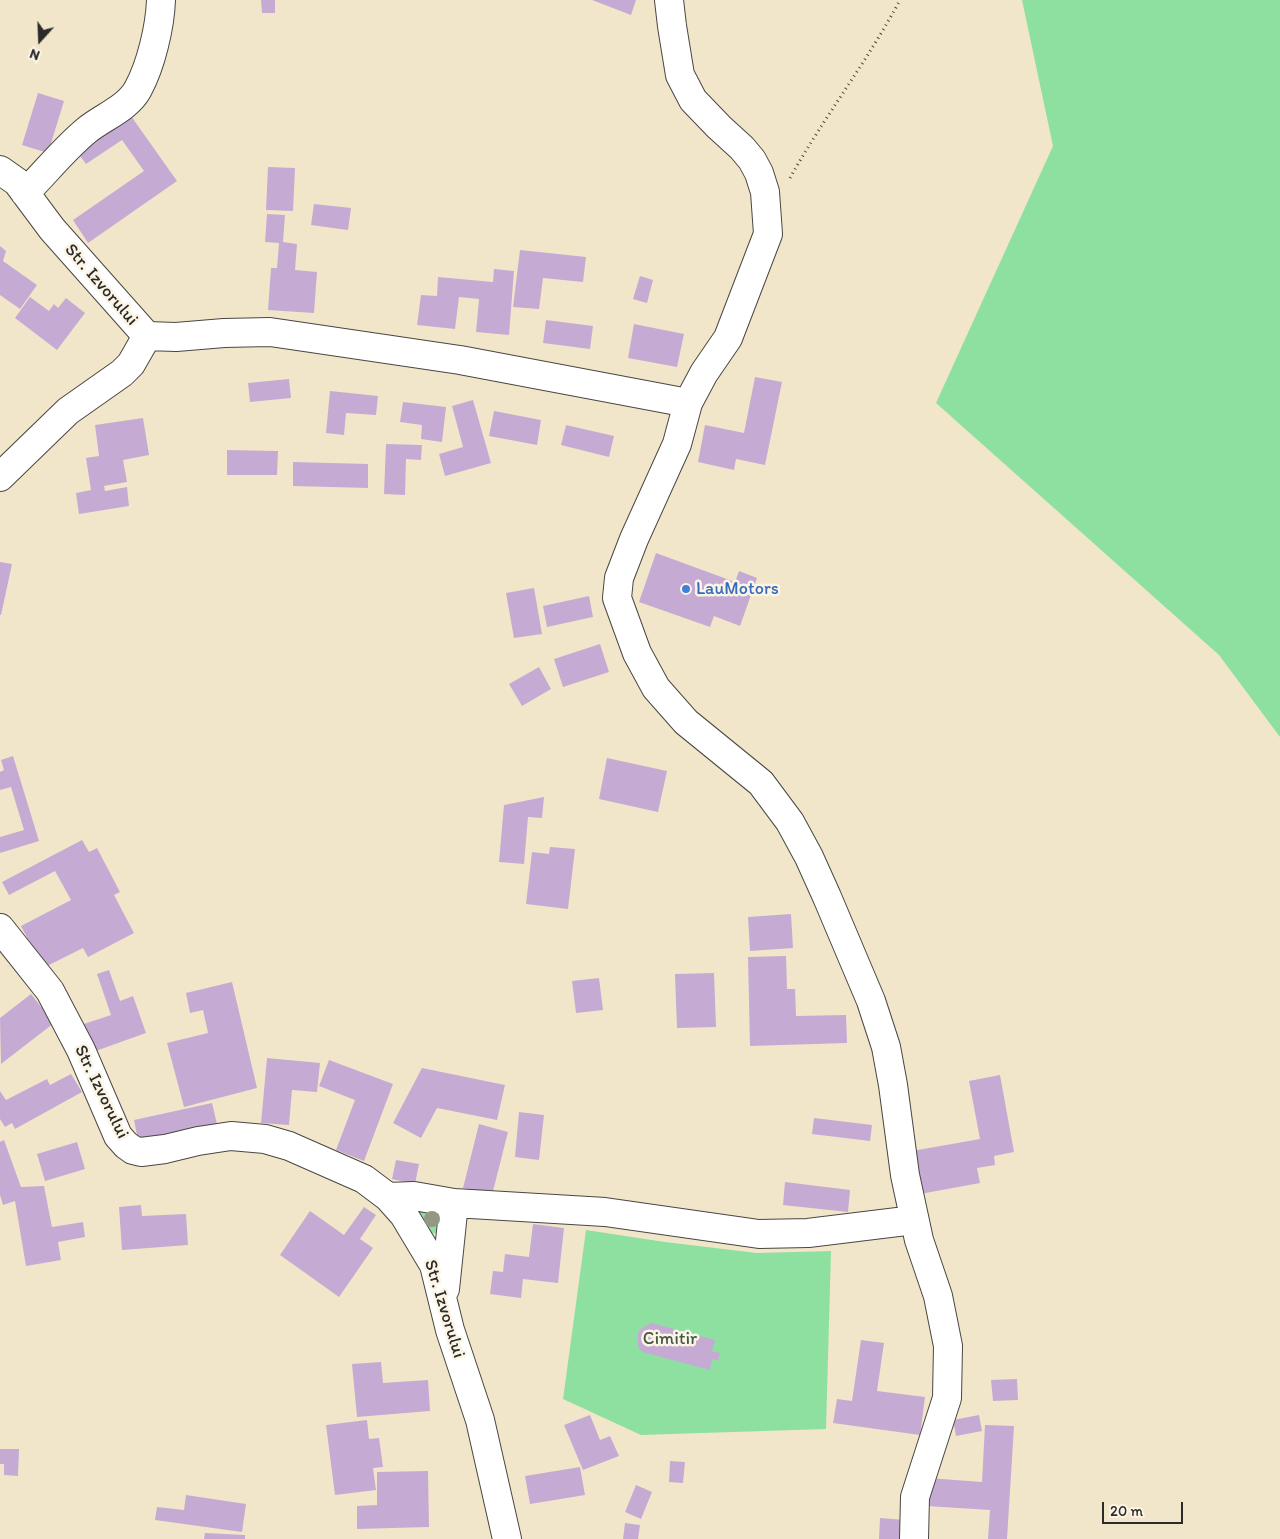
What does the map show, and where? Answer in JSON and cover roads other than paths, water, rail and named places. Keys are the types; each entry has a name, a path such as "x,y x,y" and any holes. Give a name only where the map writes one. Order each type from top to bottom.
{"street":[{"path":"25,193 67,148 130,99 138,90 154,45 160,17 161,0"},
{"path":"669,0 680,75 693,100 752,160 759,173 765,192 768,234 728,338 704,373 688,403 677,444 634,538 619,578 618,598 637,653 656,688 686,722 761,783 790,822 809,857 871,1001 886,1047 905,1175 914,1220 940,1304 948,1346 946,1398 915,1497 914,1539"},
{"name":"Str. Izvorului","path":"0,170 17,182 75,256 147,336 131,364 122,374 68,411 0,477"},
{"path":"147,336 176,337 224,333 279,333 460,360 688,403"},
{"name":"Str. Izvorului","path":"0,928 50,991 81,1050 118,1136 133,1150 149,1152 198,1140 231,1136 265,1139 289,1146 364,1179 388,1197 404,1216 434,1265 450,1330 480,1420 507,1539"},
{"path":"388,1197 414,1196 454,1203 605,1212 759,1234 808,1233 914,1220"},
{"path":"443,1303 454,1203"}],"place":[{"name":"LauMotors","path":"686,589"}],"park label":[{"name":"Cimitir","path":"670,1339"}]}
